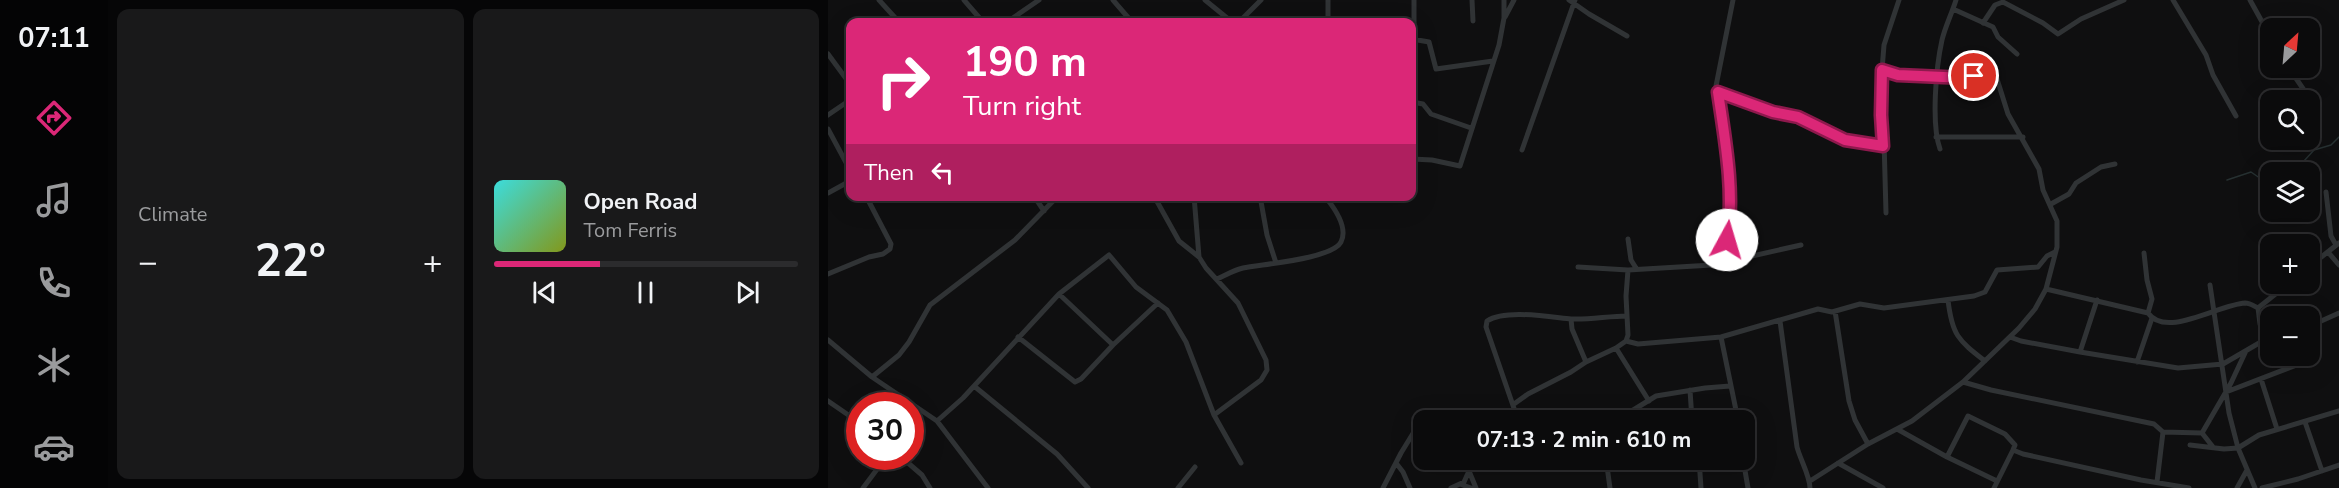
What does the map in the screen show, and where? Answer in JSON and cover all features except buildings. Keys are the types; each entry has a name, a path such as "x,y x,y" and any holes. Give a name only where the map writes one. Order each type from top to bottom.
{"street":[{"path":"879,0 895,18"},
{"path":"964,0 980,18"},
{"path":"1013,18 1039,0"},
{"path":"1113,0 1126,18"},
{"path":"1205,0 1227,18"},
{"path":"1243,18 1260,0"},
{"path":"1327,0 1328,18"},
{"path":"1414,0 1414,18"},
{"path":"1472,0 1473,21"},
{"path":"1416,159 1460,166 1501,39 1504,0"},
{"path":"1504,18 1514,0"},
{"path":"1723,262 1731,219 1727,150 1716,86 1733,0"},
{"path":"1886,213 1881,115 1882,70 1884,45 1899,0"},
{"path":"1940,149 1936,137 1937,77 1942,38 1956,0"},
{"path":"1983,23 1995,5 2003,2 2043,23 2058,34 2108,3 2124,0"},
{"path":"2173,0 2206,55 2213,75 2236,116"},
{"path":"2250,0 2260,18"},
{"path":"1522,150 1573,1 1627,36"},
{"path":"1953,9 1993,27 1998,37 2017,54"},
{"path":"1416,40 1430,42 1436,69 1493,61"},
{"path":"828,54 846,79"},
{"path":"1780,321 1797,447 1810,485 1838,463 1868,444 1912,421 1963,382 2010,337 2034,309 2046,289 2058,238 2057,220 2043,190 2039,169 2008,114 1997,79 1989,73 1966,78 1898,75 1882,70"},
{"path":"1718,92 1773,112 1798,117 1845,140 1883,146"},
{"path":"828,115 846,103"},
{"path":"1416,103 1423,104 1431,114 1471,128"},
{"path":"828,129 846,163"},
{"path":"1936,137 2023,137"},
{"path":"2051,204 2069,194 2076,183 2101,167 2115,164"},
{"path":"828,193 846,183"},
{"path":"2320,258 2337,244 2331,236 2326,192"},
{"path":"828,274 861,260 883,254 890,249 891,244 869,201"},
{"path":"1037,201 1044,211"},
{"path":"872,377 899,355 930,305 1015,240 1053,201"},
{"path":"1158,201 1179,241 1199,257 1238,303 1266,360 1267,370 1261,380 1214,415"},
{"path":"1194,201 1199,257"},
{"path":"1261,201 1267,236 1276,263"},
{"path":"1217,279 1237,270 1290,262 1339,245 1343,235 1342,229 1336,211 1328,201"},
{"path":"1628,239 1631,260 1636,268"},
{"path":"1578,267 1628,270 1712,265 1801,245"},
{"path":"1626,341 1638,344 1721,337 1818,309 1834,311 1860,304 1884,308 1948,300 1985,292 1997,270 2038,267 2047,256 2055,252"},
{"path":"2328,252 2339,265"},
{"path":"2144,253 2152,299 2148,313"},
{"path":"937,422 974,386 1059,294 1109,255 1136,287 1167,309 1186,342 1214,415 1241,463"},
{"path":"1514,404 1528,394 1626,341 1628,335 1628,270"},
{"path":"2210,285 2226,392 2238,448 2255,488"},
{"path":"2046,289 2148,313 2152,318 2162,322 2180,321 2248,303 2258,308"},
{"path":"1059,294 1113,345"},
{"path":"2258,308 2271,294"},
{"path":"1948,300 1950,321 1960,342 1984,361"},
{"path":"2080,352 2097,300"},
{"path":"1018,337 1075,382 1081,379 1158,303"},
{"path":"2258,308 2260,324"},
{"path":"1834,311 1849,401 1855,420 1868,444"},
{"path":"2320,322 2339,313"},
{"path":"1516,410 1486,327 1487,321 1498,316 1555,316 1571,319 1627,316"},
{"path":"2137,363 2152,318"},
{"path":"1571,319 1572,329 1586,362"},
{"path":"1721,337 1736,410"},
{"path":"2010,337 2021,342 2178,368 2223,364 2260,344"},
{"path":"828,340 872,377 937,422 988,488"},
{"path":"1616,348 1649,401"},
{"path":"2202,433 2246,351"},
{"path":"2226,392 2294,366"},
{"path":"2261,379 2277,429"},
{"path":"1963,382 2154,424 2163,432 2202,433 2214,447"},
{"path":"974,386 1057,454 1088,488"},
{"path":"1634,410 1656,396 1730,386"},
{"path":"1690,390 1691,410"},
{"path":"828,401 846,413"},
{"path":"2190,445 2224,449 2238,448 2259,435 2339,411"},
{"path":"1947,457 1968,416 2005,434 2014,445 2013,450 1994,488"},
{"path":"2304,422 2322,471"},
{"path":"1897,429 1996,481"},
{"path":"2157,482 2163,432"},
{"path":"1383,488 1413,434"},
{"path":"2013,450 2042,459 2189,488"},
{"path":"1396,463 1410,488"},
{"path":"1838,463 1883,488"},
{"path":"2262,488 2339,465"},
{"path":"1178,488 1195,467"},
{"path":"863,488 876,470"},
{"path":"916,470 930,488"},
{"path":"1608,470 1610,488"},
{"path":"1700,470 1701,488"},
{"path":"1745,470 1748,488"},
{"path":"2237,488 2247,470"},
{"path":"1451,488 1464,482 1469,471"},
{"path":"1469,471 1476,488"},
{"path":"1460,484 1470,488"}],"waterway":[{"path":"2302,162 2314,150 2331,145 2339,137"},
{"path":"2227,180 2251,172 2260,178"}],"route":[{"path":"1727,240 1731,219 1727,150 1718,92 1773,112 1798,117 1845,140 1883,146 1882,70 1898,75 1966,78 1974,76"}]}
